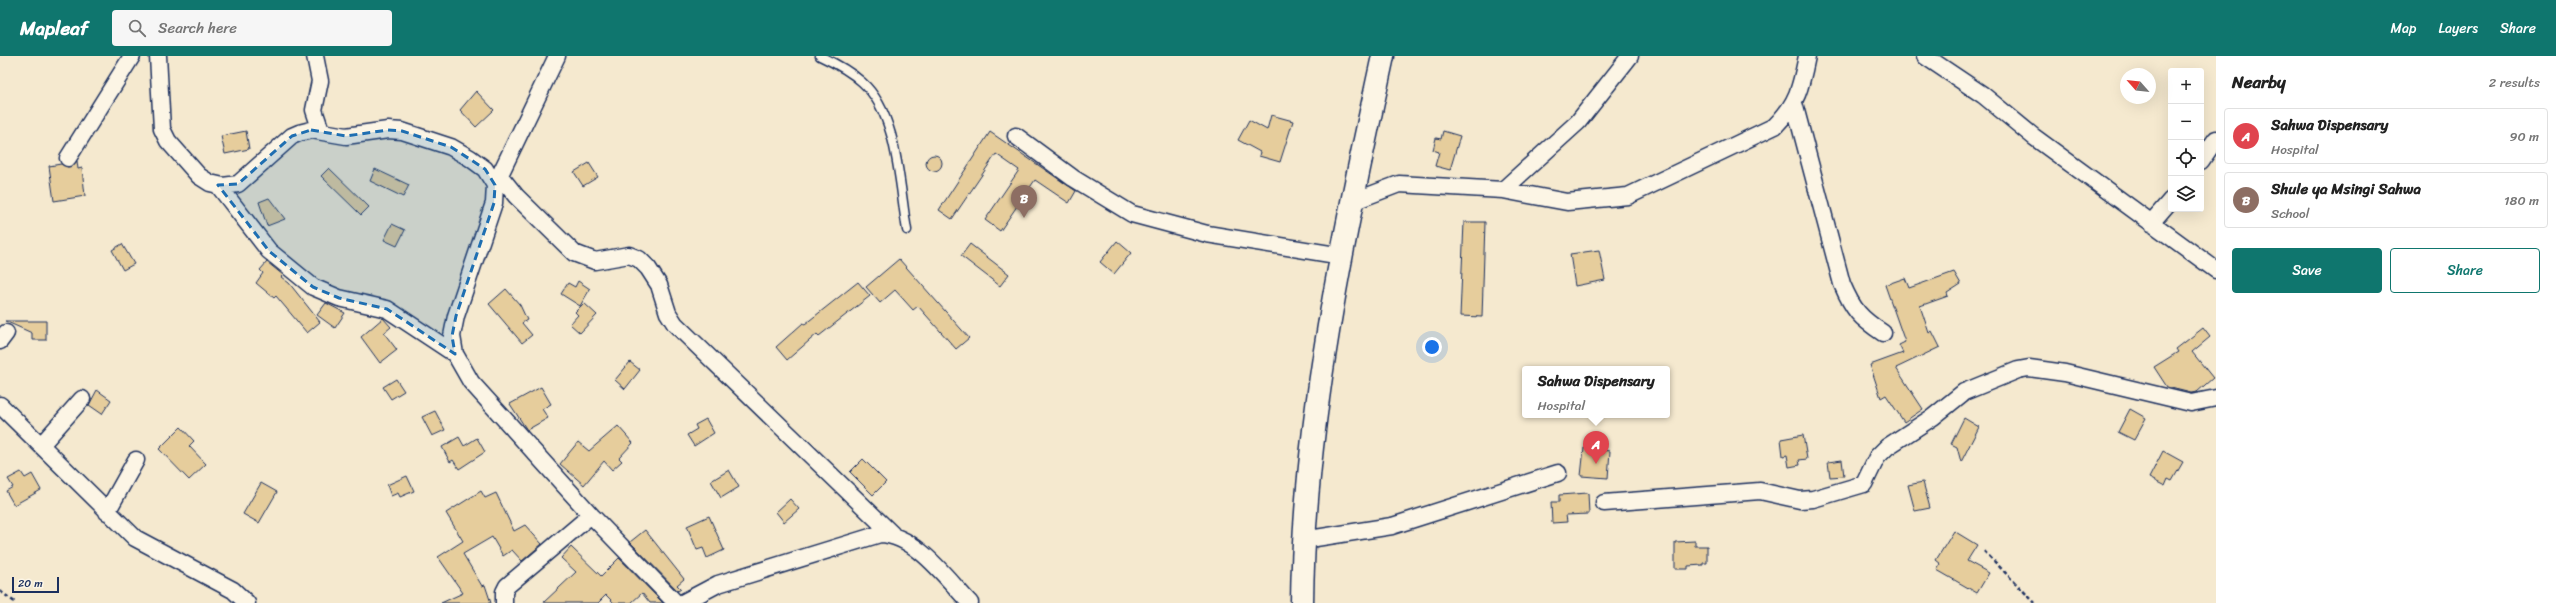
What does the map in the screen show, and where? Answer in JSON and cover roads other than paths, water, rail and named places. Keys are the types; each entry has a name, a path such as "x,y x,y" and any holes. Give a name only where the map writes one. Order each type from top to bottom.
{"main road":[{"path":"1302,603 1303,540 1319,395 1352,202 1383,56"}],"street":[{"path":"68,158 132,56"},
{"path":"158,56 162,129 168,141 199,176 218,185 269,251 313,287 339,298 387,309 455,354"},
{"path":"315,56 320,81 314,110 321,131"},
{"path":"1503,190 1578,122 1630,56"},
{"path":"1352,202 1399,184 1503,190 1567,202 1628,196 1762,133 1780,120 1794,103 1801,89 1807,56"},
{"path":"1925,56 1983,95 2034,137 2216,270"},
{"path":"553,59 497,181 494,203 485,233 456,316 452,336 455,354 471,382 591,515 676,603"},
{"path":"1794,103 1842,284 1855,311 1862,319 1883,333"},
{"path":"218,185 238,184 292,136 311,130 346,136 388,130 402,131 452,147 485,169 516,196 574,254 595,261 628,255 639,258 648,268 659,285 668,313 675,324 892,534 914,545 970,603"},
{"path":"1016,136 1073,178 1132,214 1207,234 1342,256"},
{"path":"2204,157 2216,139"},
{"path":"2151,223 2168,203"},
{"path":"1604,503 1760,491 1806,500 1864,484 1877,457 1887,447 1932,417 1964,392 2018,370 2029,368 2065,373 2191,403 2216,398"},
{"path":"42,444 82,399"},
{"path":"0,404 42,444 134,538 233,590 247,603"},
{"path":"107,512 136,460"},
{"path":"1303,540 1392,526 1558,473"},
{"path":"504,603 504,592 507,586 591,515"},
{"path":"682,603 718,584 880,534 892,534"}],"lane":[{"path":"820,56 842,67 863,82 889,122 907,230"}],"place":[{"name":"Shule ya Msingi Sahwa","path":"1024,218"},
{"name":"Sahwa Dispensary","path":"1596,464"}]}
